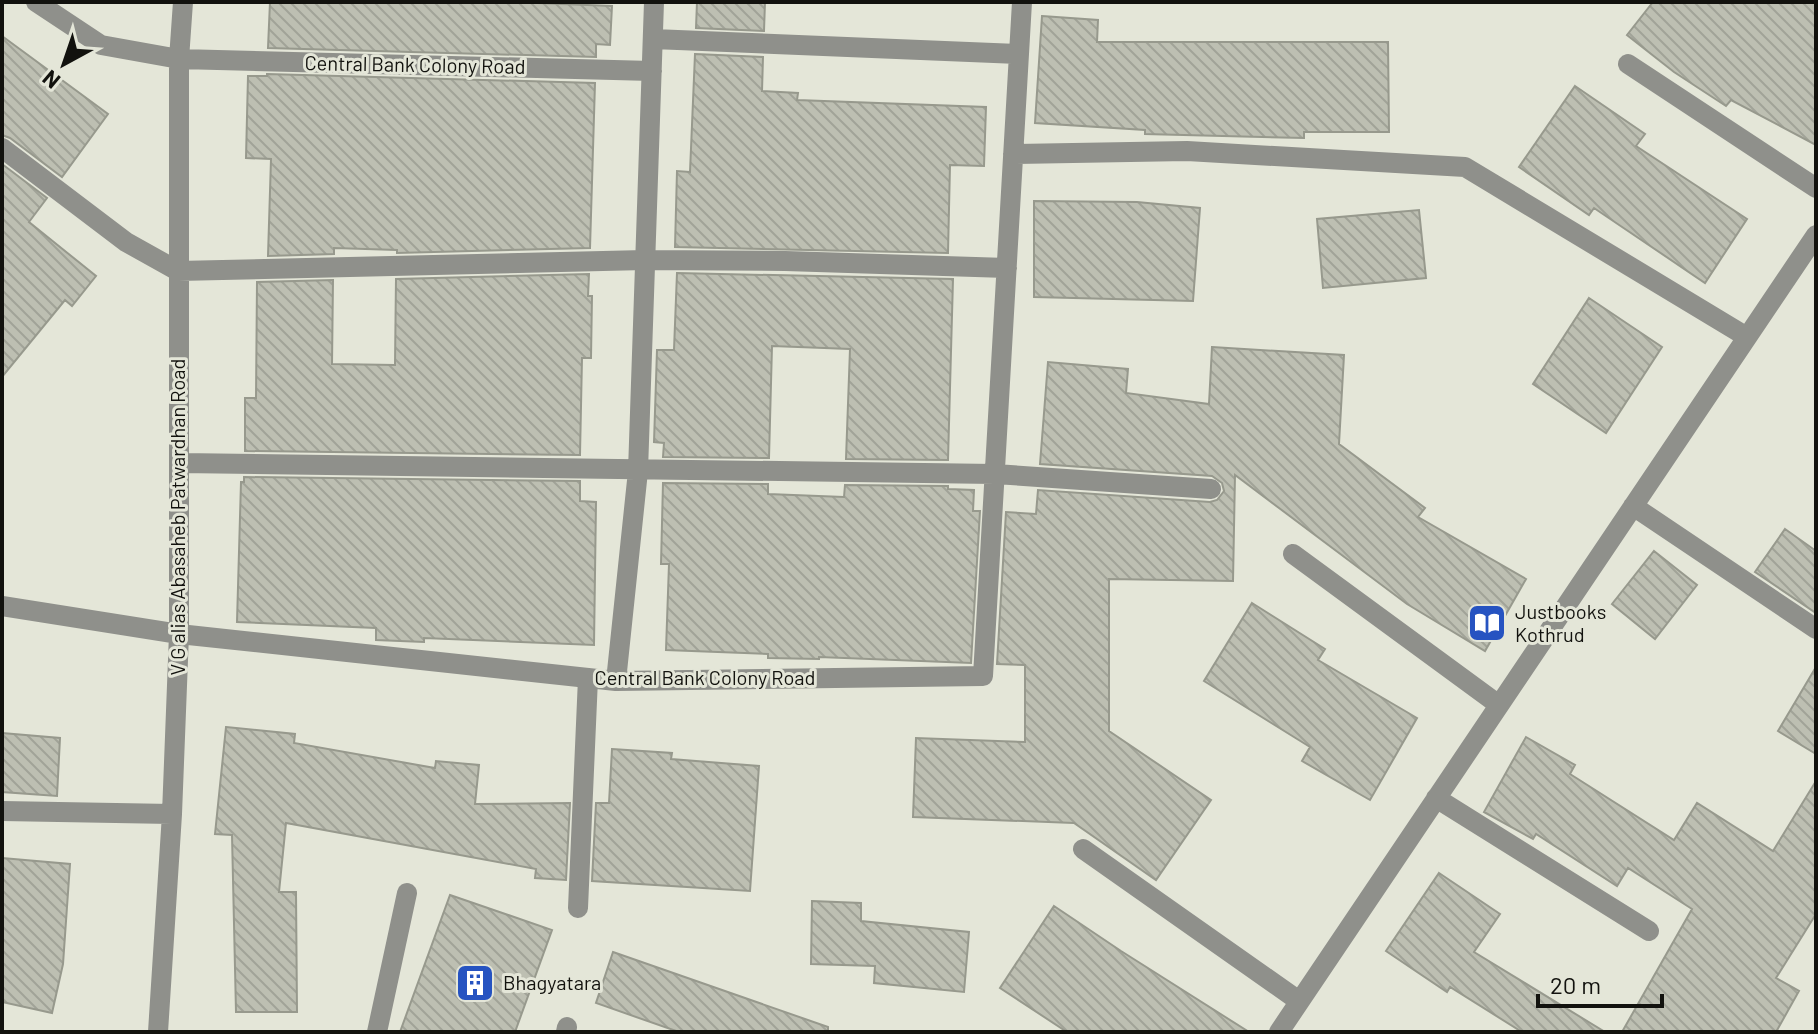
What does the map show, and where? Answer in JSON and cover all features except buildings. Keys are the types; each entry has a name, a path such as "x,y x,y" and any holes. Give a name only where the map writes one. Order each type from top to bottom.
{"street":[{"name":"Central Bank Colony Road","path":"36,2 101,45 179,59 652,71"},
{"name":"V G alias Abasaheb Patwardhan Road","path":"158,1032 172,814 179,634 179,59 183,2"},
{"path":"616,681 638,471 654,2"},
{"name":"Central Bank Colony Road","path":"2,606 179,634 616,681 983,676 1022,2"},
{"path":"653,39 1019,54"},
{"path":"1628,64 1816,188"},
{"path":"2,148 126,242 178,271 645,260 1007,268"},
{"path":"1013,154 1187,151 1465,167 1747,337"},
{"path":"1279,1032 1816,235"},
{"path":"180,463 995,474 1211,489"},
{"path":"1633,506 1816,629"},
{"path":"1293,554 1499,705"},
{"path":"578,908 588,678"},
{"path":"1436,798 1649,931"},
{"path":"2,811 172,814"},
{"path":"1083,849 1299,1001"},
{"path":"377,1032 407,893"}],"place":[{"name":"Justbooks Kothrud","path":"1487,623"},
{"name":"Bhagyatara","path":"475,983"}]}
